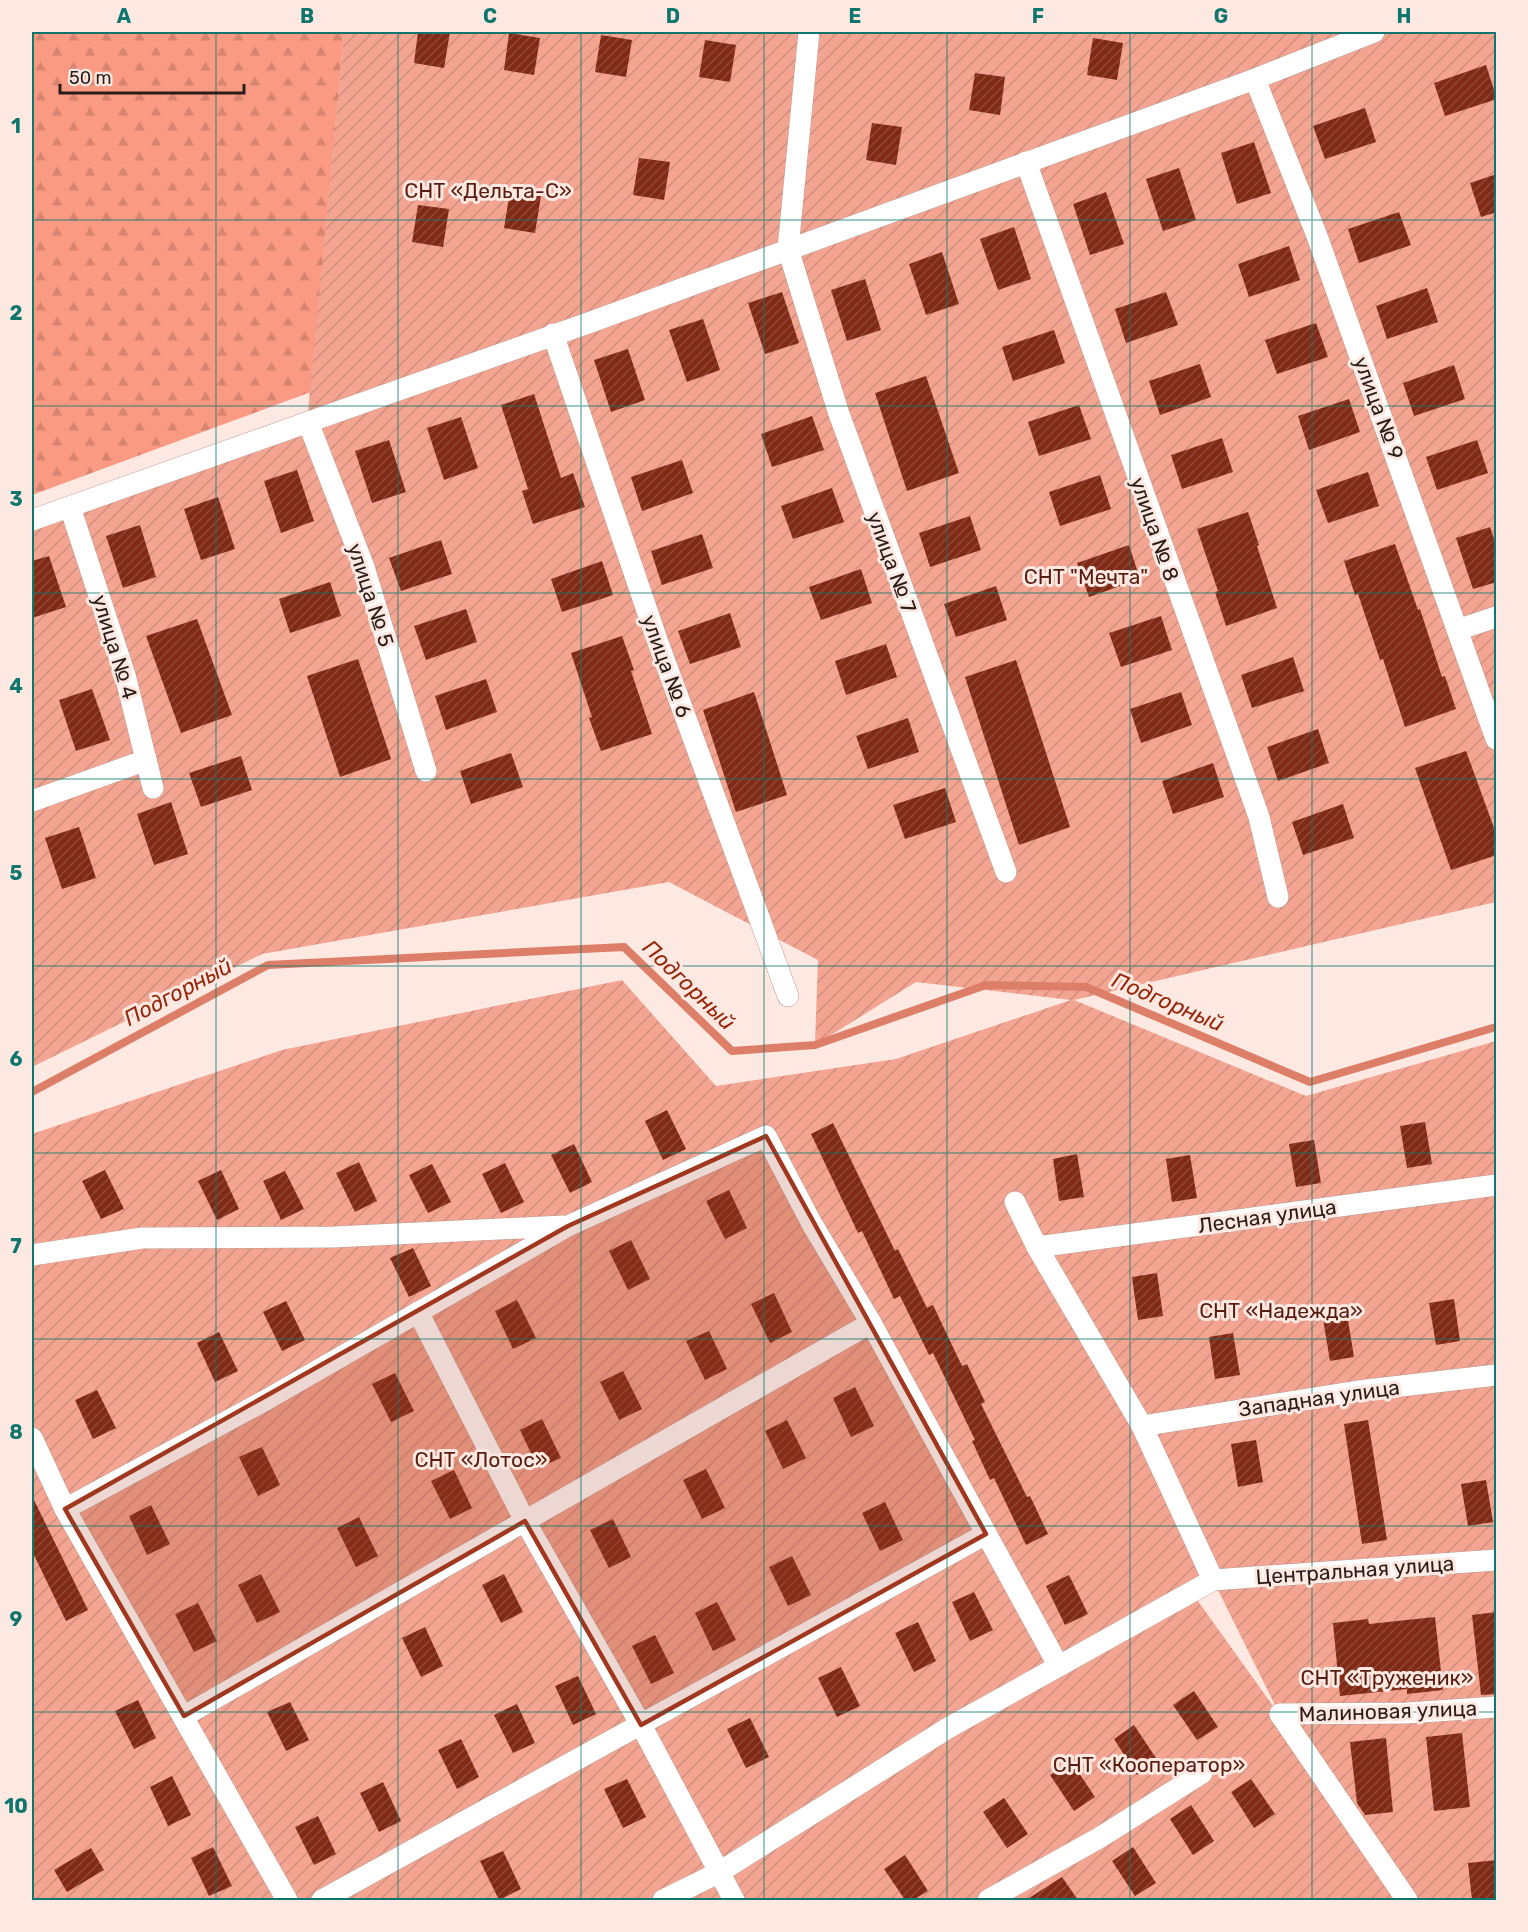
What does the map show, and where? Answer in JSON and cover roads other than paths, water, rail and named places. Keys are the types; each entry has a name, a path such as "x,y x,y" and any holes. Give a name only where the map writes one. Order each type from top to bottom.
{"street":[{"path":"788,249 808,32"},
{"path":"32,520 591,322 1255,78 1374,32"},
{"name":"улица № 9","path":"1255,78 1317,236 1497,739"},
{"name":"улица № 8","path":"1026,162 1183,608 1260,817 1278,897"},
{"name":"улица № 7","path":"788,249 838,411 1006,872"},
{"name":"улица № 6","path":"553,334 656,637 788,996"},
{"name":"улица № 5","path":"308,422 364,567 426,771"},
{"name":"улица № 4","path":"70,507 125,675 153,788"},
{"path":"1457,630 1497,617"},
{"path":"32,801 146,760"},
{"path":"65,1509 266,1400 568,1226 766,1136 812,1224 871,1323 1058,1665"},
{"name":"Лесная улица","path":"1037,1247 1497,1185"},
{"path":"663,1900 718,1873 948,1728 1213,1580 1142,1426 1037,1247 1016,1202"},
{"path":"32,1255 142,1238 334,1237 568,1226"},
{"path":"418,1312 525,1521 641,1725 734,1900"},
{"path":"184,1716 871,1323"},
{"name":"Западная улица","path":"1142,1426 1358,1390 1497,1375"},
{"path":"32,1438 65,1509 287,1900"},
{"path":"322,1900 986,1534"},
{"name":"Центральная улица","path":"1213,1580 1497,1560"},
{"name":"Малиновая улица","path":"1407,1900 1280,1714 1407,1713 1497,1707"},
{"path":"988,1900 1099,1838 1202,1773"}],"waterway":[{"name":"Подгорный","path":"32,1092 268,965 624,947 732,1051 815,1045 986,985 1086,987 1310,1082 1496,1027"}],"park label":[{"name":"СНТ «Дельта-С»","path":"488,190"},
{"name":"СНТ \"Мечта\"","path":"1086,576"},
{"name":"СНТ «Надежда»","path":"1281,1310"},
{"name":"СНТ «Лотос»","path":"481,1459"},
{"name":"СНТ «Труженик»","path":"1387,1677"},
{"name":"СНТ «Кооператор»","path":"1149,1764"}]}
